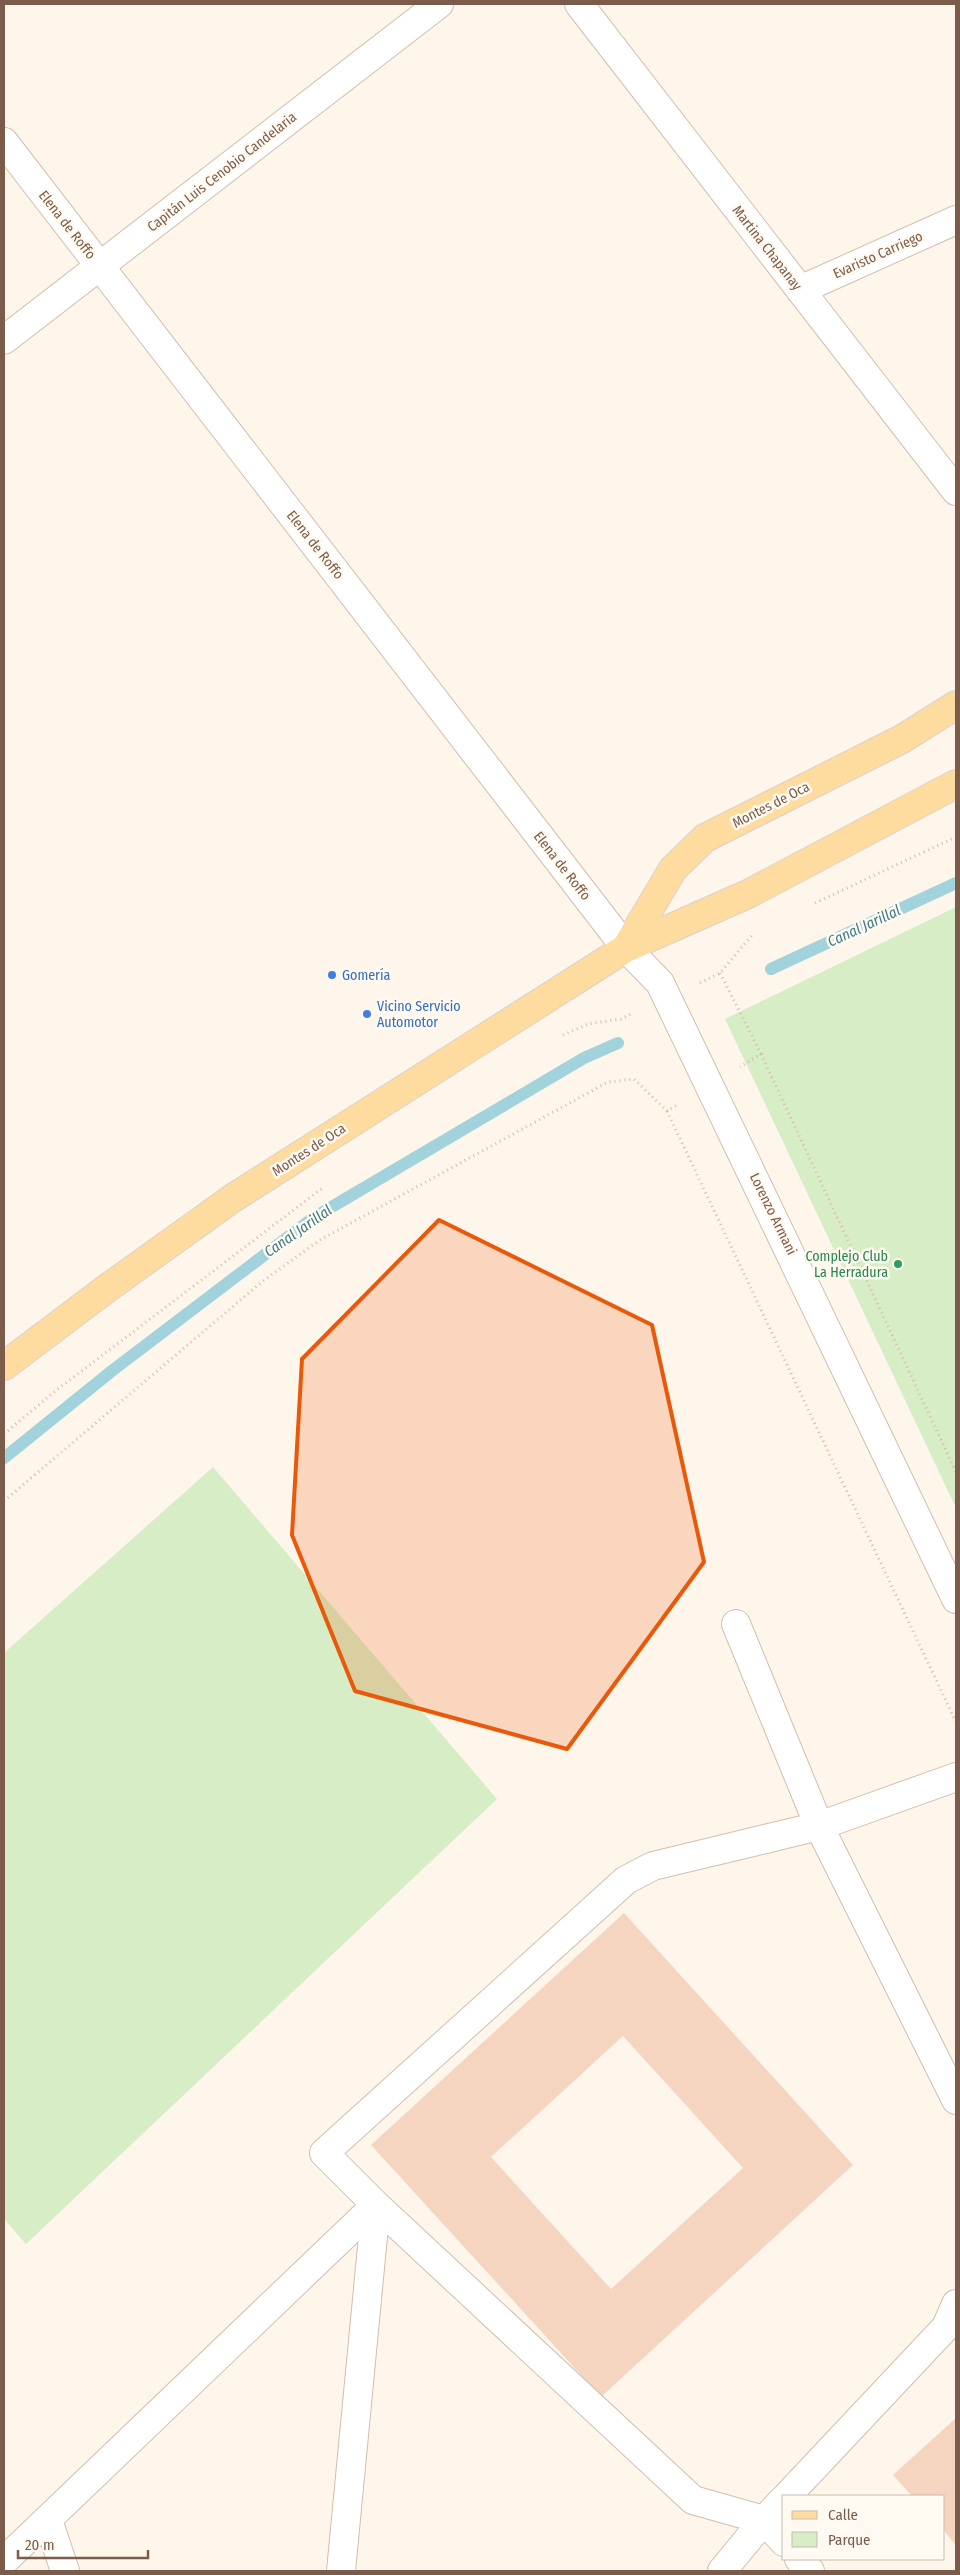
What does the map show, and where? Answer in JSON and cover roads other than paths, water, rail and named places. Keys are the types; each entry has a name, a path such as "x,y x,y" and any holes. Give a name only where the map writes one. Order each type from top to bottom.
{"main road":[{"name":"Montes de Oca","path":"626,948 673,868 705,838 902,739 956,705"},
{"name":"Montes de Oca","path":"4,1366 106,1289 233,1198 626,948 748,894 956,784"}],"street":[{"name":"Capitán Luis Cenobio Candelaria","path":"4,340 439,4"},
{"name":"Martina Chapanay","path":"579,4 956,491"},
{"name":"Elena de Roffo","path":"4,142 626,948"},
{"name":"Evaristo Carriego","path":"800,290 956,220"},
{"name":"Lorenzo Armani","path":"626,948 660,983 668,997 956,1599"},
{"path":"736,1624 819,1826 956,2100"},
{"path":"782,2540 764,2520 693,2500 376,2205 324,2153 626,1880 654,1866 819,1826 956,1777"},
{"path":"4,2561 376,2205"},
{"path":"341,2571 376,2205"},
{"path":"788,2495 946,2327 956,2304"},
{"path":"722,2571 764,2520 782,2502"},
{"path":"48,2520 65,2571"},
{"path":"800,2560 810,2571"}],"waterway":[{"name":"Canal Jarillal","path":"771,969 956,883"},
{"name":"Canal Jarillal","path":"4,1458 113,1370 313,1218 584,1058 618,1043"}],"place":[{"name":"Gomería","path":"332,975"},
{"name":"Vicino Servicio Automotor","path":"367,1014"},
{"name":"Complejo Club La Herradura","path":"898,1264"}]}
